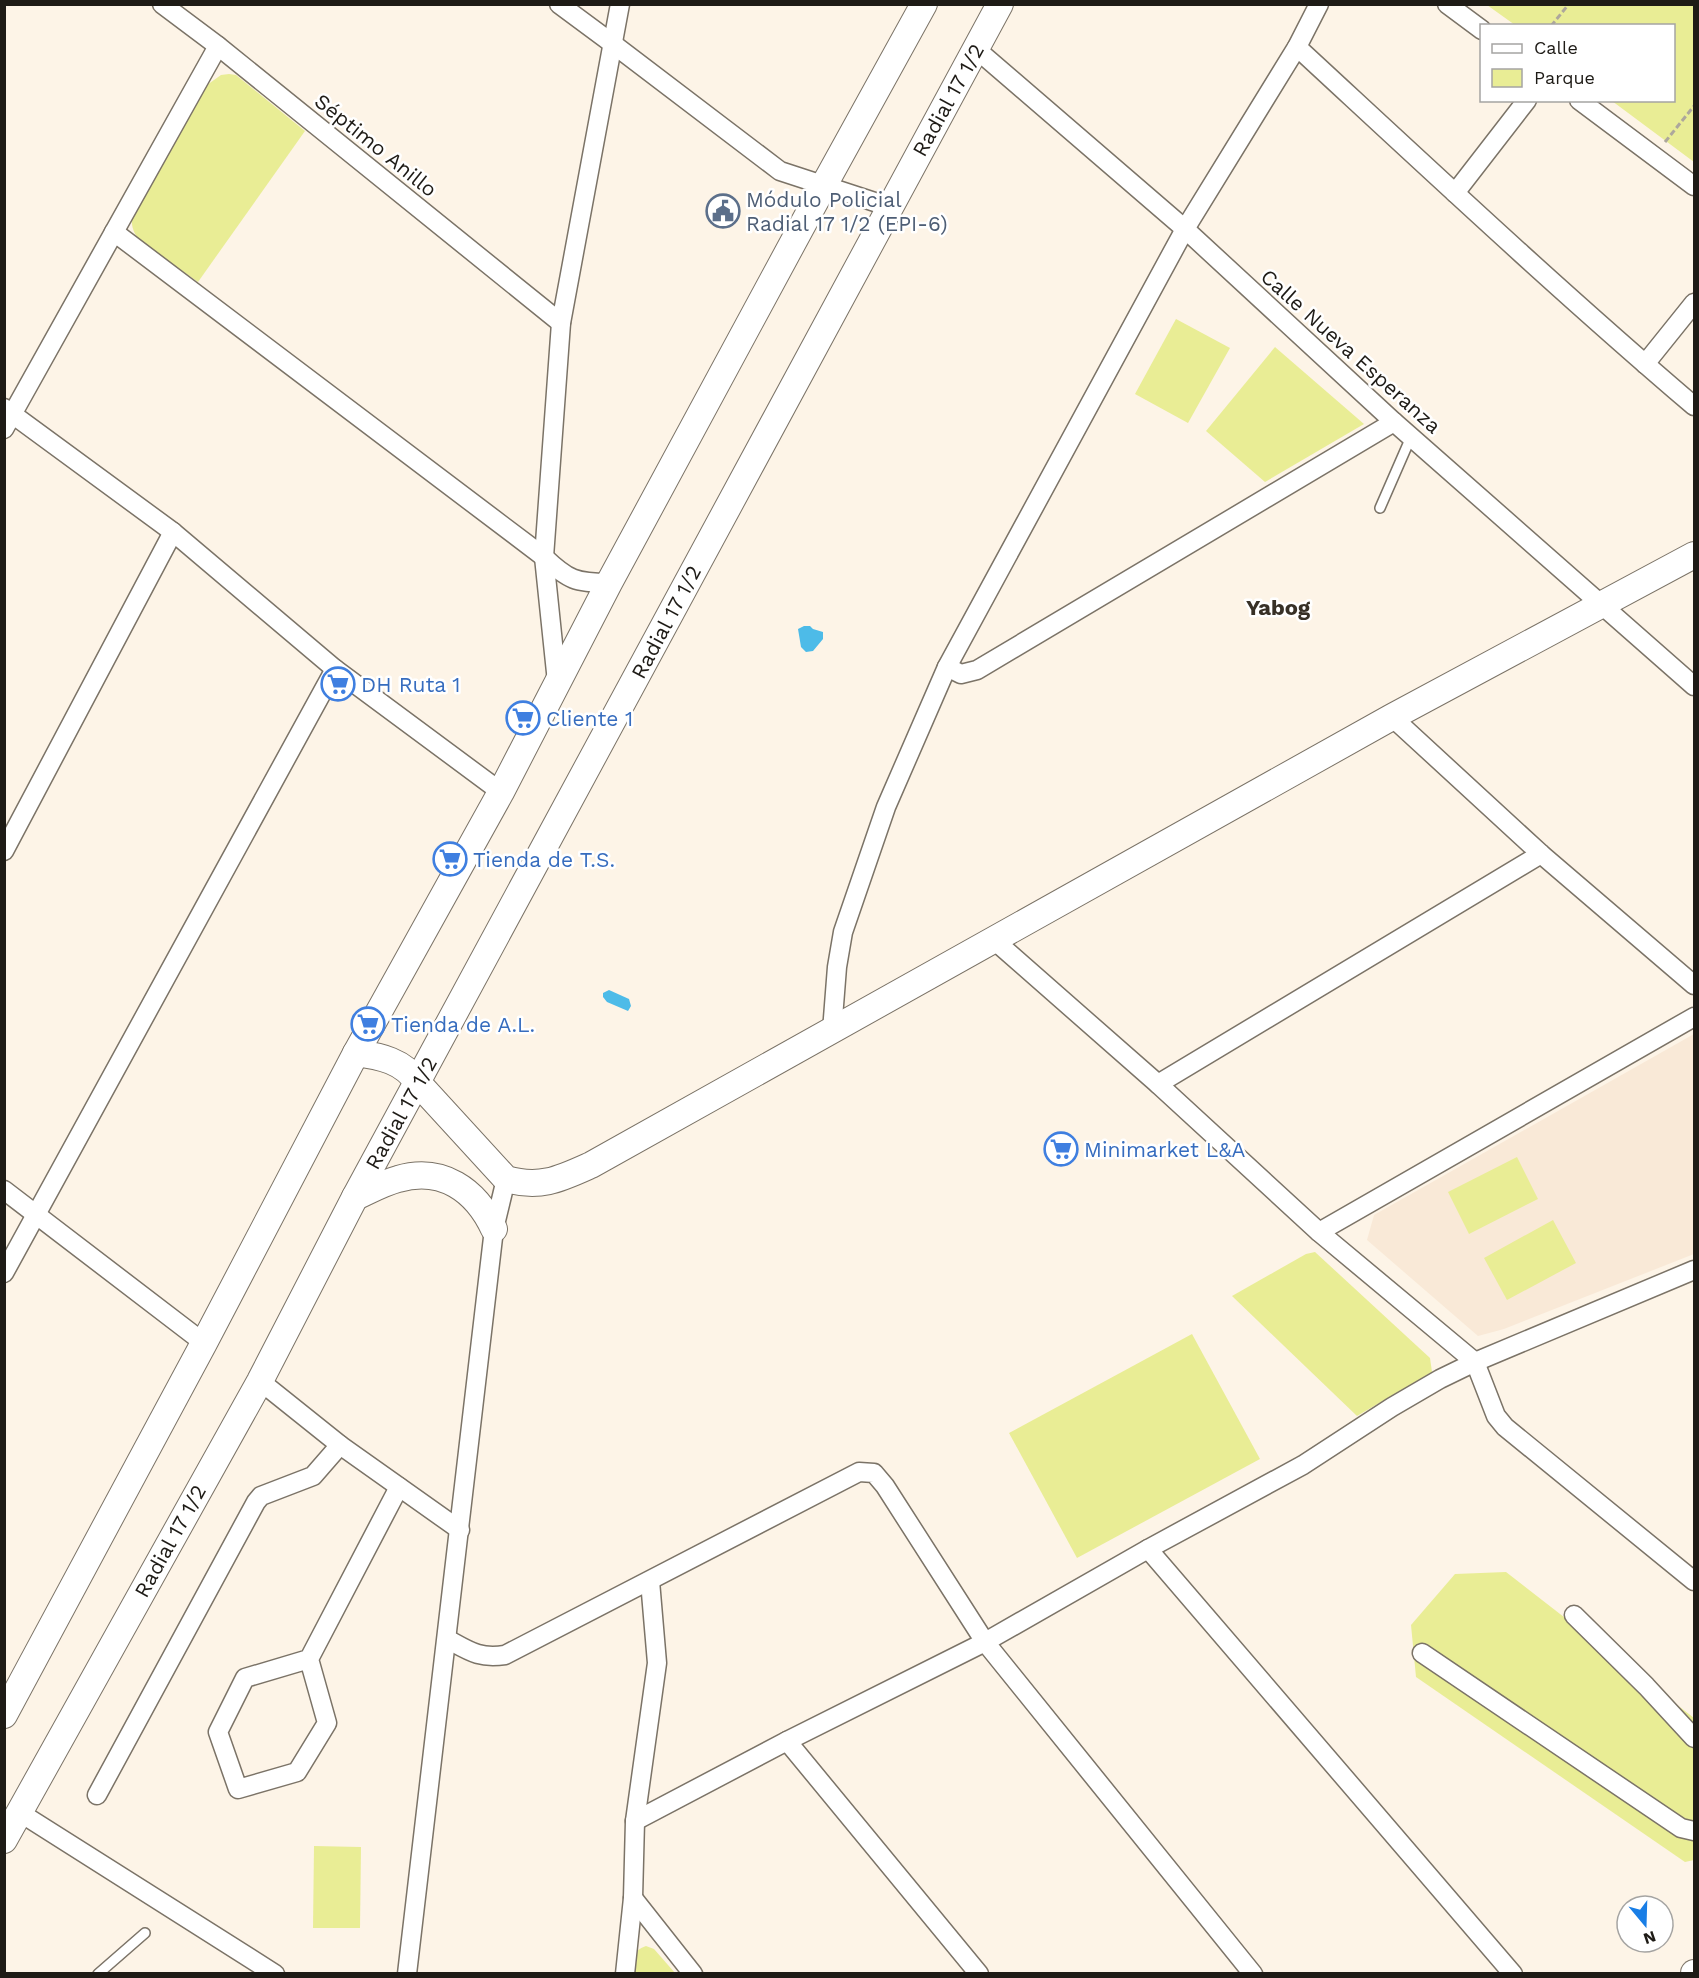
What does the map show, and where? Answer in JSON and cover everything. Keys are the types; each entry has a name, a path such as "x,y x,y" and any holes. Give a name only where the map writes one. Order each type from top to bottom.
{"street":[{"name":"Séptimo Anillo","path":"162,4 218,46 561,322"},
{"path":"559,4 780,171 823,187 890,207"},
{"path":"556,682 544,557 561,322 620,4"},
{"path":"4,1715 204,1343 356,1053 501,792 609,583 924,4"},
{"name":"Radial 17 1/2","path":"4,1840 260,1381 355,1197 1000,4"},
{"path":"832,1031 837,967 843,932 886,807 947,667 1185,229 1297,46 1319,4"},
{"path":"1447,4 1480,29"},
{"path":"218,46 7,417 173,532 335,669 501,792"},
{"path":"1297,46 1455,193 1695,406"},
{"name":"Calle Nueva Esperanza","path":"976,49 1185,229 1394,422 1695,686"},
{"path":"1455,193 1525,102"},
{"path":"1582,102 1695,186"},
{"path":"114,232 544,557 562,574 585,583 609,583"},
{"path":"1645,364 1695,303"},
{"path":"947,667 961,674 977,670 1394,422"},
{"path":"4,851 173,532"},
{"path":"356,1053 376,1055 395,1062 411,1073 506,1179 520,1183 551,1182 591,1166 1392,717 1695,555"},
{"path":"4,1273 335,669"},
{"path":"1392,717 1541,854 1695,985"},
{"path":"1158,1084 1541,854"},
{"path":"994,940 1158,1084 1319,1232 1475,1362 1496,1416 1505,1427 1695,1581"},
{"path":"1319,1232 1695,1017"},
{"path":"355,1197 396,1179 416,1175 437,1177 456,1184 472,1195 485,1211 494,1229"},
{"path":"406,1974 494,1229 506,1179"},
{"path":"4,1190 204,1343"},
{"path":"635,1821 787,1741 985,1642 1148,1549 1303,1465 1440,1378 1695,1270"},
{"path":"260,1381 340,1445 460,1530"},
{"path":"97,1795 256,1502 268,1493 313,1476 340,1445"},
{"path":"447,1640 477,1655 489,1658 505,1655 859,1472 873,1473 885,1486 985,1642 1253,1974"},
{"path":"309,1659 245,1678 218,1732 238,1789 297,1772 327,1723 309,1659 399,1486"},
{"path":"1148,1549 1513,1974"},
{"path":"625,1974 633,1898 635,1821 657,1663 650,1581"},
{"path":"1574,1616 1646,1686 1695,1738"},
{"path":"1422,1653 1681,1828 1695,1831"},
{"path":"787,1741 979,1974"},
{"path":"19,1812 274,1974"},
{"path":"633,1898 693,1974"}],"lane":[{"path":"1380,508 1411,437"},
{"path":"98,1974 145,1933"}],"path":[{"path":"1553,24 1569,4"},
{"path":"1652,155 1695,106"}],"shaded area":[{"path":"1694,1034 1694,1254 1504,1329 1478,1336 1367,1240 1374,1215"}],"green space":[{"path":"1487,5 1694,5 1694,162 1613,102 1675,102 1675,24 1514,24"},
{"path":"221,75 236,75 305,131 198,282 141,242 133,228 132,211 182,119 207,85"},
{"path":"1176,319 1230,348 1188,423 1135,394"},
{"path":"1275,347 1364,424 1265,482 1206,431"},
{"path":"1517,1157 1538,1199 1469,1234 1448,1192"},
{"path":"1553,1220 1576,1263 1507,1300 1484,1258"},
{"path":"1315,1252 1430,1358 1432,1372 1357,1416 1232,1296 1306,1254"},
{"path":"1192,1334 1260,1459 1077,1558 1009,1433"},
{"path":"1506,1572 1694,1718 1694,1860 1685,1862 1416,1677 1411,1625 1455,1574"},
{"path":"314,1846 361,1847 360,1928 313,1928"},
{"path":"646,1946 654,1949 675,1973 627,1974 635,1953"}],"water":[{"path":"810,626 823,632 823,639 813,651 806,652 801,647 798,629"},
{"path":"609,990 629,999 631,1006 628,1011 607,1002 603,993"}],"place":[{"name":"Módulo Policial Radial 17 1/2 (EPI-6)","path":"723,211"},
{"name":"DH Ruta 1","path":"338,684"},
{"name":"Cliente 1","path":"523,718"},
{"name":"Tienda de T.S.","path":"450,859"},
{"name":"Tienda de A.L.","path":"368,1024"},
{"name":"Minimarket L&A","path":"1061,1149"}],"district":[{"name":"Yabog","path":"1278,607"}]}
